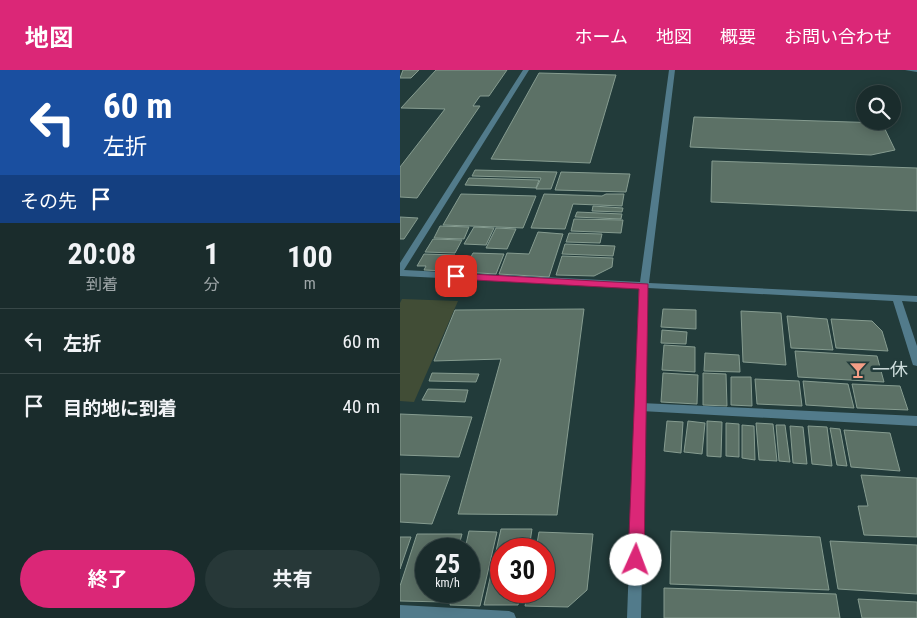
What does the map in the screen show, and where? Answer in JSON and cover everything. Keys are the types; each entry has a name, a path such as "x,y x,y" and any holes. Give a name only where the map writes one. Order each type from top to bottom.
{"street":[{"path":"526,70 400,271 644,286 917,299"},
{"path":"634,618 644,286 672,70"},
{"path":"908,70 917,70"},
{"path":"896,297 917,362"},
{"path":"640,407 917,421"},
{"path":"400,612 509,618"}],"green space":[{"path":"402,299 458,301 414,402 400,401 400,303"}],"building":[{"path":"403,70 419,70 411,78 400,78"},
{"path":"436,70 507,70 489,96 480,96 473,106 480,106 417,198 400,197 400,167 445,109 401,108"},
{"path":"539,73 616,75 590,163 491,159"},
{"path":"694,117 856,122 856,130 885,130 895,150 871,155 690,147"},
{"path":"712,161 917,168 917,211 711,202"},
{"path":"475,170 557,172 551,189 536,189 541,178 472,176"},
{"path":"561,172 630,174 626,192 555,190"},
{"path":"469,178 539,180 536,188 465,185"},
{"path":"461,194 536,196 523,228 443,225"},
{"path":"544,194 602,196 606,194 624,194 622,206 573,204 565,229 531,228"},
{"path":"593,206 623,208 622,212 592,211"},
{"path":"577,212 622,214 621,219 575,217"},
{"path":"400,217 418,218 404,239 400,239"},
{"path":"574,219 623,220 621,233 571,231"},
{"path":"440,226 469,227 464,239 434,238"},
{"path":"474,227 494,228 486,245 464,244"},
{"path":"496,228 516,229 507,249 486,248"},
{"path":"538,232 563,234 549,277 499,274 507,253 529,254"},
{"path":"569,233 602,234 600,243 566,242"},
{"path":"433,239 462,240 455,253 425,252"},
{"path":"565,244 615,246 613,256 562,254"},
{"path":"473,253 504,254 496,274 463,272"},
{"path":"424,254 455,255 446,271 424,270 426,266 417,266"},
{"path":"562,256 613,258 612,267 594,276 556,275"},
{"path":"584,309 557,515 458,514 501,359 434,361 455,310"},
{"path":"663,309 696,310 696,329 661,327"},
{"path":"741,311 781,313 786,365 743,362"},
{"path":"787,316 827,319 833,350 791,348"},
{"path":"831,319 872,321 882,331 888,351 836,348"},
{"path":"662,330 687,332 686,344 661,343"},
{"path":"664,345 695,347 695,372 662,370"},
{"path":"795,351 877,356 884,382 798,377"},
{"path":"705,353 739,355 740,372 704,371"},
{"path":"432,373 479,374 476,382 429,381"},
{"path":"663,373 698,375 697,404 661,402"},
{"path":"703,373 726,374 727,406 703,405"},
{"path":"731,377 751,377 752,406 731,405"},
{"path":"755,379 799,381 802,406 757,404"},
{"path":"803,381 848,384 854,408 806,405"},
{"path":"852,384 900,386 908,410 857,408"},
{"path":"428,389 468,390 465,402 422,400"},
{"path":"400,414 472,417 459,457 400,455"},
{"path":"667,421 683,422 681,453 664,451"},
{"path":"688,421 705,423 702,454 684,452"},
{"path":"707,421 722,422 721,457 707,456"},
{"path":"726,423 739,424 739,457 726,456"},
{"path":"756,423 773,424 777,461 759,460"},
{"path":"742,425 754,426 755,460 742,458"},
{"path":"776,425 785,425 790,462 779,461"},
{"path":"790,426 803,427 807,464 793,463"},
{"path":"808,426 827,427 832,466 812,464"},
{"path":"830,428 840,429 847,466 837,465"},
{"path":"844,430 890,433 900,471 851,467"},
{"path":"400,474 450,476 432,524 400,522"},
{"path":"861,475 917,478 917,537 864,535 858,506 868,506"},
{"path":"501,529 532,529 531,538 499,538"},
{"path":"469,531 497,532 496,538 490,538 490,562 480,606 450,605 450,603 480,603 480,538 467,538"},
{"path":"671,531 820,537 829,590 670,584"},
{"path":"539,532 593,534 587,590 568,607 525,606 526,603 555,603 555,538 538,538"},
{"path":"417,534 462,534 461,538 416,538"},
{"path":"400,537 411,537 400,569"},
{"path":"415,540 415,601 400,601 400,586"},
{"path":"830,541 917,545 917,594 838,589"},
{"path":"490,578 490,603 518,603 518,605 484,605"},
{"path":"664,588 836,594 840,618 664,618"},
{"path":"858,599 917,602 917,618 862,618"}],"place":[{"name":"一休","path":"858,370"}],"route":[{"path":"456,276 644,286 636,560"}]}
